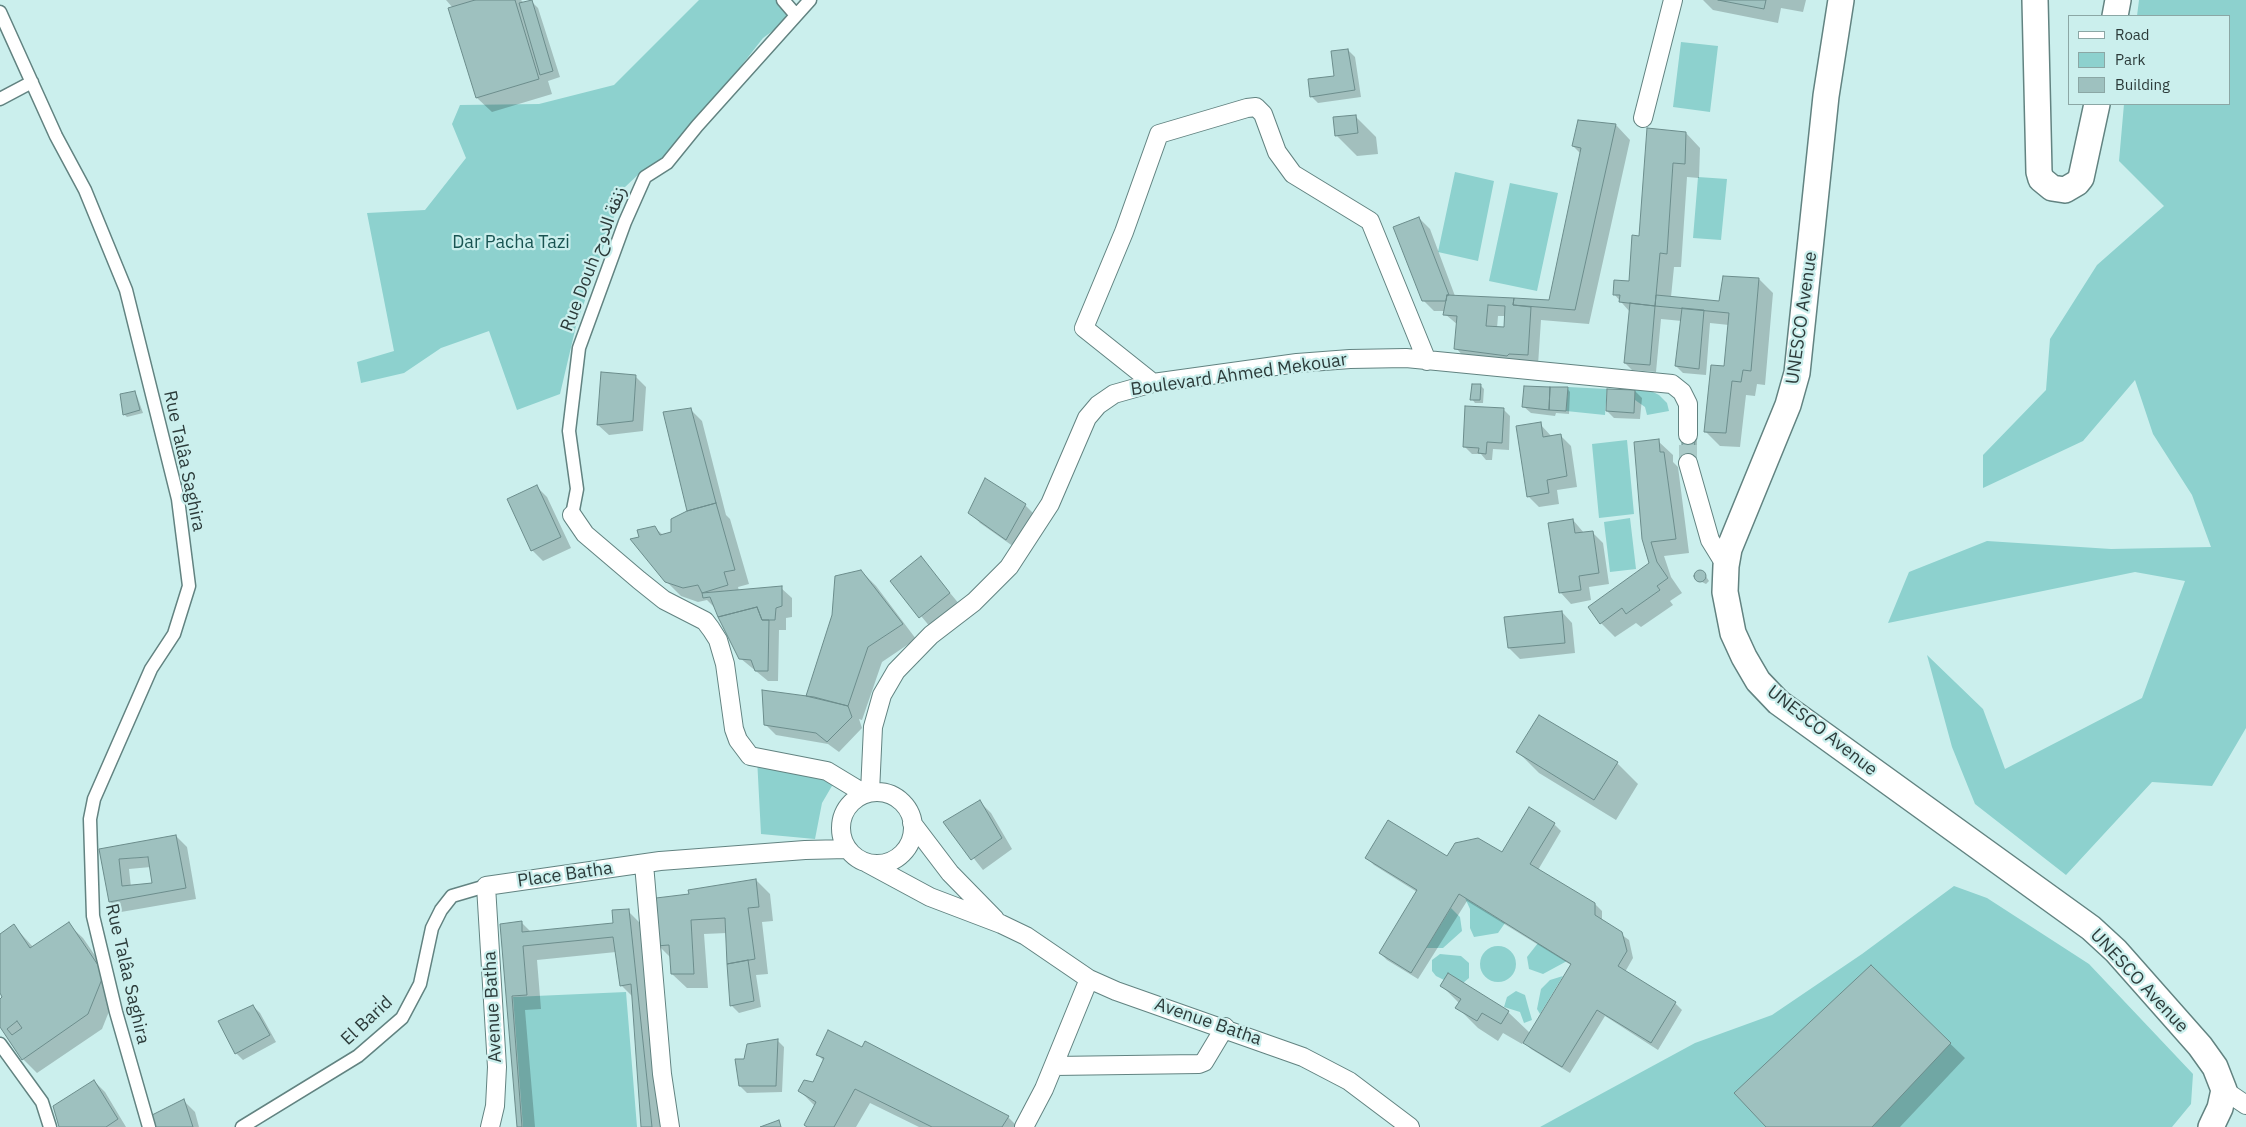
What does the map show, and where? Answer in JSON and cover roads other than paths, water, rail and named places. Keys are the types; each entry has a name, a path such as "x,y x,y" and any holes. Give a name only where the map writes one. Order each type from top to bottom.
{"main road":[{"name":"UNESCO Avenue","path":"1841,0 1826,96 1797,373 1788,405 1734,534 1726,566 1725,592 1733,632 1744,657 1778,702 2091,928 2116,951 2200,1046 2215,1067 2224,1090"},
{"path":"2036,0 2039,172 2041,179 2052,188 2065,190 2077,183 2081,178 2097,105"},
{"path":"2115,15 2118,0"},
{"path":"2210,1127 2220,1108 2224,1090"}],"street":[{"path":"783,0 795,14"},
{"name":"Rue Douh زنقة الدوح","path":"572,515 577,488 569,431 580,348 625,222 645,177 667,163 795,14 810,0"},
{"path":"1644,118 1673,0"},
{"name":"Rue Talâa Saghira","path":"0,12 56,136 85,190 126,290 178,499 189,586 174,634 151,669 94,799 90,819 93,916 116,1012 149,1127"},
{"path":"0,99 32,82"},
{"path":"1153,383 1084,328 1124,232 1159,134 1256,107 1263,114 1277,152 1293,174 1370,221 1427,360"},
{"name":"Boulevard Ahmed Mekouar","path":"868,793 873,727 882,695 896,670 918,646 974,602 1009,567 1050,504 1081,427 1091,412 1114,394 1153,383 1297,363 1384,358 1427,360 1672,384 1682,392 1688,404 1688,435"},
{"path":"1688,463 1710,540 1726,566"},
{"path":"572,515 585,534 639,580 664,600 704,621 711,629 718,640 725,664 734,729 738,740 750,756 827,771 868,793"},
{"path":"882,792 898,799 909,812 912,823 909,844 900,855 888,862 867,863 856,858 847,849 841,832 842,820 850,804 868,793 882,792"},
{"name":"Avenue Batha","path":"912,823 950,873 1001,924"},
{"path":"670,1127 662,1074 644,864 762,853 847,849"},
{"name":"Avenue Batha","path":"867,863 930,897 1001,924 1026,936 1088,979 1116,991 1225,1027 1303,1057 1326,1068 1373,1098 1410,1127"},
{"name":"Place Batha","path":"486,886 644,864"},
{"name":"Avenue Batha","path":"486,886 497,1067 495,1106 490,1127"},
{"name":"El Barid","path":"242,1127 358,1056 402,1018 420,984 432,928 441,910 452,896 486,886"},
{"path":"1024,1127 1054,1066 1088,979"},
{"path":"1054,1066 1199,1064 1204,1062 1225,1027"},
{"path":"0,1044 42,1102 50,1127"},
{"path":"2224,1090 2246,1105"}],"tunnel":[{"path":"1688,435 1688,463"}],"park label":[{"name":"Dar Pacha Tazi","path":"511,243"}]}
